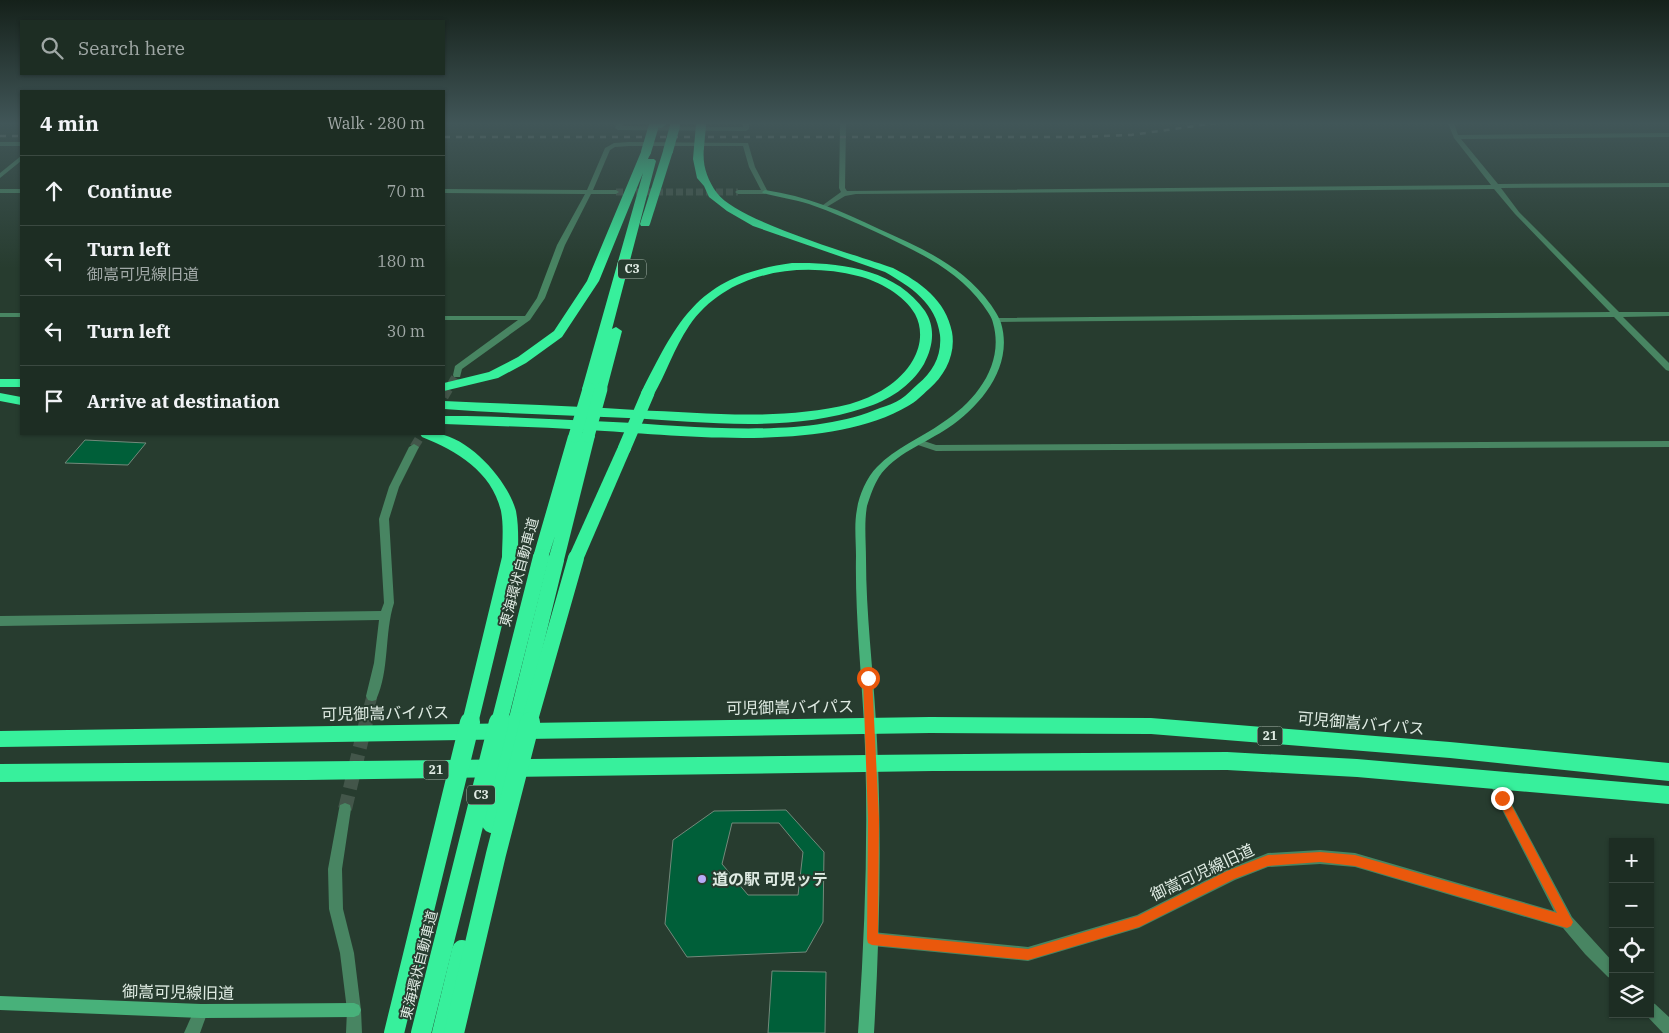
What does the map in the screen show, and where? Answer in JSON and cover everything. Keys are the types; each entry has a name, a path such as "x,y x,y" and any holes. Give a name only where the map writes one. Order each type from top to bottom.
{"highway":[{"path":"445,387 493,375 522,360 558,334 593,281 641,171"},
{"name":"東海環状自動車道","path":"595,389 645,171"},
{"name":"東海環状自動車道","path":"421,1033 595,389 661,171"},
{"path":"445,420 747,432 808,430 865,420 889,411 911,399 927,386 939,370 945,355 947,342 943,322 934,302 922,290 889,270 757,224 731,209 713,195 709,185 702,178 701,171"},
{"path":"445,405 639,413 747,418 819,415 851,408 878,398 901,384 916,369 924,352 926,334 923,319 914,304 902,293 872,276 833,267 790,266 750,275 716,292 696,309 675,340 648,393 639,413 624,449 576,558 537,688 480,915 454,1033"},
{"path":"0,383 20,383"},
{"path":"0,397 20,401"},
{"path":"394,1033 510,558 510,530 506,504 497,482 479,463 460,449 429,435"},
{"name":"東海環状自動車道","path":"442,1033 549,558"},
{"name":"可児御嵩バイパス","path":"0,739 870,726 1151,726 1450,750 1669,772"},
{"name":"21","path":"0,773 306,772 872,762 1228,761 1357,768 1669,795"}],"street":[{"path":"457,375 458,368 527,318 541,298 562,245 598,171"},
{"path":"754,171 765,192"},
{"path":"842,171 842,188 845,193"},
{"path":"1482,171 1517,213 1669,368"},
{"path":"825,206 845,193 1669,185"},
{"path":"0,191 20,191"},
{"path":"445,191 616,192"},
{"path":"738,192 765,192 788,195 825,206 928,253 952,269 975,288 997,320 1000,334 1000,360 992,378 972,403 948,424 900,454 877,473 862,507 860,581 872,762 872,939 866,1033"},
{"path":"997,320 1669,314"},
{"path":"0,315 20,315"},
{"path":"445,318 527,318"},
{"path":"918,442 936,448 1669,444"},
{"path":"372,696 380,664 385,615 389,602 384,520 394,487 414,447"},
{"path":"0,621 385,615"},
{"path":"1495,780 1502,798 1567,922 1590,950 1609,968"},
{"path":"345,809 335,869 336,909 347,953 354,1010 354,1033"},
{"name":"御嵩可児線旧道","path":"872,939 1028,954 1139,921 1231,875 1268,860 1320,857 1355,860 1567,922"},
{"name":"御嵩可児線旧道","path":"0,1003 201,1011 354,1010"},
{"path":"192,1033 201,1011"},
{"path":"1654,1013 1669,1028"}],"building":[{"path":"85,440 146,443 128,465 65,463"},
{"name":"道の駅 可児ッテ","path":"786,810 824,852 823,922 806,952 687,957 665,924 673,840 714,811","holes":["732,823 779,823 803,852 798,895 748,895 722,864"]},
{"path":"772,971 826,972 825,1033 768,1033"}],"tunnel":[{"path":"616,192 738,192"},
{"path":"445,395 457,375"},
{"path":"414,447 421,435"},
{"path":"365,723 372,696"},
{"path":"345,809 366,722"}],"place":[{"name":"道の駅 可児ッテ","path":"702,879"}],"route":[{"path":"868,678 873,819 872,939 1028,954 1139,921 1231,875 1268,860 1320,857 1355,860 1567,922 1502,798"}]}
